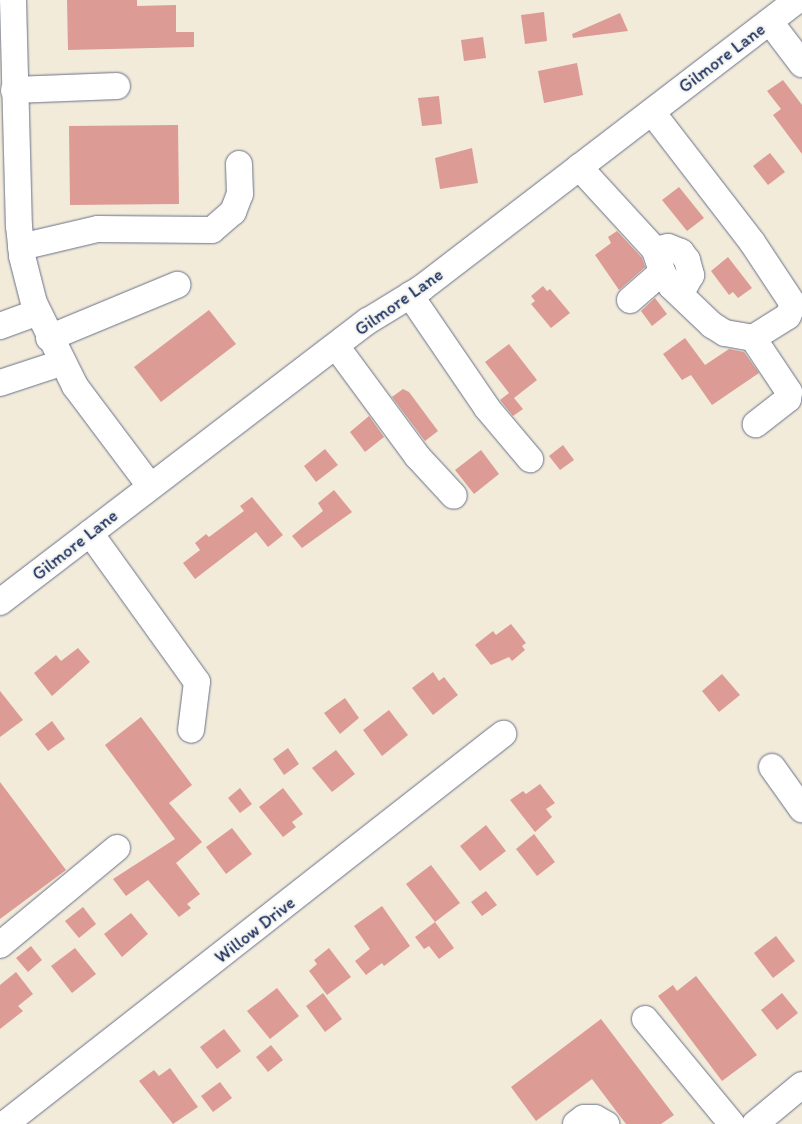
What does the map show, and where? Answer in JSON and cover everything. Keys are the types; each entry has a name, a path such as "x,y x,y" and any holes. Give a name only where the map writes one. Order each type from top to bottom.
{"street":[{"path":"13,0 10,93 21,247 38,312 61,363 109,434 150,486"},
{"name":"Gilmore Lane","path":"0,602 336,346 410,295 580,167 797,0"},
{"path":"770,22 802,64"},
{"path":"10,93 117,86"},
{"path":"630,300 668,248 681,252 688,260 691,275 681,294 712,324 725,333 753,338 788,316 793,304 752,242 652,112"},
{"path":"21,247 98,229 212,230 233,212 240,194 239,164"},
{"path":"580,167 658,261"},
{"path":"49,338 177,285"},
{"path":"410,295 488,408 530,459"},
{"path":"0,326 38,312"},
{"path":"753,338 789,392 788,399 756,424"},
{"path":"336,346 418,456 454,496"},
{"path":"0,383 61,363"},
{"path":"90,533 197,682 191,730"},
{"name":"Willow Drive","path":"5,1124 503,734"},
{"path":"772,767 802,809"},
{"path":"0,945 117,848"},
{"path":"644,1019 732,1124"},
{"path":"755,1124 802,1085"},
{"path":"576,1124 584,1118 595,1118 606,1124"}],"building":[{"path":"67,0 137,0 137,6 176,5 176,32 194,32 194,47 68,50"},
{"path":"544,12 547,41 525,44 521,15"},
{"path":"620,13 628,31 573,38 572,34"},
{"path":"483,37 486,58 464,61 461,40"},
{"path":"577,63 583,95 544,103 538,71"},
{"path":"783,80 802,105 802,154 773,115 781,109 767,91"},
{"path":"439,96 442,124 422,126 418,98"},
{"path":"178,125 179,204 70,205 69,126"},
{"path":"472,148 478,183 440,189 435,158"},
{"path":"770,153 785,172 768,185 753,166"},
{"path":"679,187 704,218 687,231 662,200"},
{"path":"617,231 642,258 645,267 619,290 595,255 611,243 608,237"},
{"path":"728,257 752,288 738,298 733,292 729,295 711,271"},
{"path":"543,286 547,291 550,289 570,313 551,328 531,304 535,301 531,296"},
{"path":"655,298 667,314 652,326 641,311"},
{"path":"209,310 236,344 161,402 134,367"},
{"path":"685,338 705,365 729,349 744,352 759,373 712,405 691,375 682,380 663,354"},
{"path":"509,344 537,380 514,398 523,409 513,416 500,400 509,393 485,362"},
{"path":"403,389 409,392 438,431 425,441 392,397"},
{"path":"369,416 384,437 365,452 350,432"},
{"path":"563,445 574,460 560,470 549,456"},
{"path":"325,449 338,465 316,482 304,466"},
{"path":"481,450 499,474 474,494 455,470"},
{"path":"334,490 352,512 302,548 292,536 323,511 318,503"},
{"path":"252,497 283,535 268,547 256,532 195,579 183,563 200,550 195,543 206,534 209,537 244,511 240,506"},
{"path":"511,624 526,643 522,646 525,650 512,661 509,657 491,665 475,645 493,631 496,635"},
{"path":"78,648 90,662 52,696 34,673 56,655 61,661"},
{"path":"433,672 439,681 444,677 458,695 433,715 412,688"},
{"path":"722,674 740,695 719,712 702,691"},
{"path":"0,691 23,720 0,737"},
{"path":"345,698 359,718 340,734 324,713"},
{"path":"389,710 408,735 382,756 363,730"},
{"path":"141,717 192,785 169,803 202,842 176,863 200,894 187,904 191,908 179,917 148,880 126,896 113,879 175,839 105,745"},
{"path":"52,721 65,739 48,751 35,734"},
{"path":"288,748 299,764 284,775 273,759"},
{"path":"336,750 355,774 332,792 312,768"},
{"path":"0,782 66,870 0,919"},
{"path":"540,784 555,803 546,809 552,817 535,832 510,800 523,791 526,794"},
{"path":"240,788 252,804 240,813 228,798"},
{"path":"283,788 303,814 292,822 296,827 283,837 259,807"},
{"path":"486,825 506,851 480,871 460,846"},
{"path":"232,828 252,854 226,874 206,847"},
{"path":"534,834 555,862 537,876 516,849"},
{"path":"431,865 460,903 435,922 406,884"},
{"path":"486,891 497,905 482,916 471,902"},
{"path":"382,906 410,946 384,966 382,963 366,975 355,961 370,949 354,926"},
{"path":"83,907 96,924 79,938 65,921"},
{"path":"131,913 148,934 122,957 104,934"},
{"path":"435,922 454,948 439,959 429,946 424,949 415,937"},
{"path":"776,936 795,961 773,978 754,953"},
{"path":"31,946 42,960 28,972 16,958"},
{"path":"75,948 96,974 72,993 51,966"},
{"path":"329,948 351,977 327,995 309,971 317,964 314,960"},
{"path":"16,972 33,994 18,1006 23,1011 0,1029 0,985"},
{"path":"696,976 757,1055 722,1081 658,996 673,985 677,991"},
{"path":"277,988 299,1016 270,1039 247,1011"},
{"path":"323,993 342,1019 325,1032 306,1006"},
{"path":"782,993 798,1013 777,1030 761,1010"},
{"path":"601,1019 674,1115 661,1124 626,1124 592,1079 536,1121 511,1087"},
{"path":"224,1029 241,1051 217,1069 200,1047"},
{"path":"271,1045 283,1060 268,1072 256,1057"},
{"path":"170,1068 198,1107 173,1124 139,1081 154,1070 159,1076"},
{"path":"220,1082 232,1098 213,1112 201,1096"}]}
